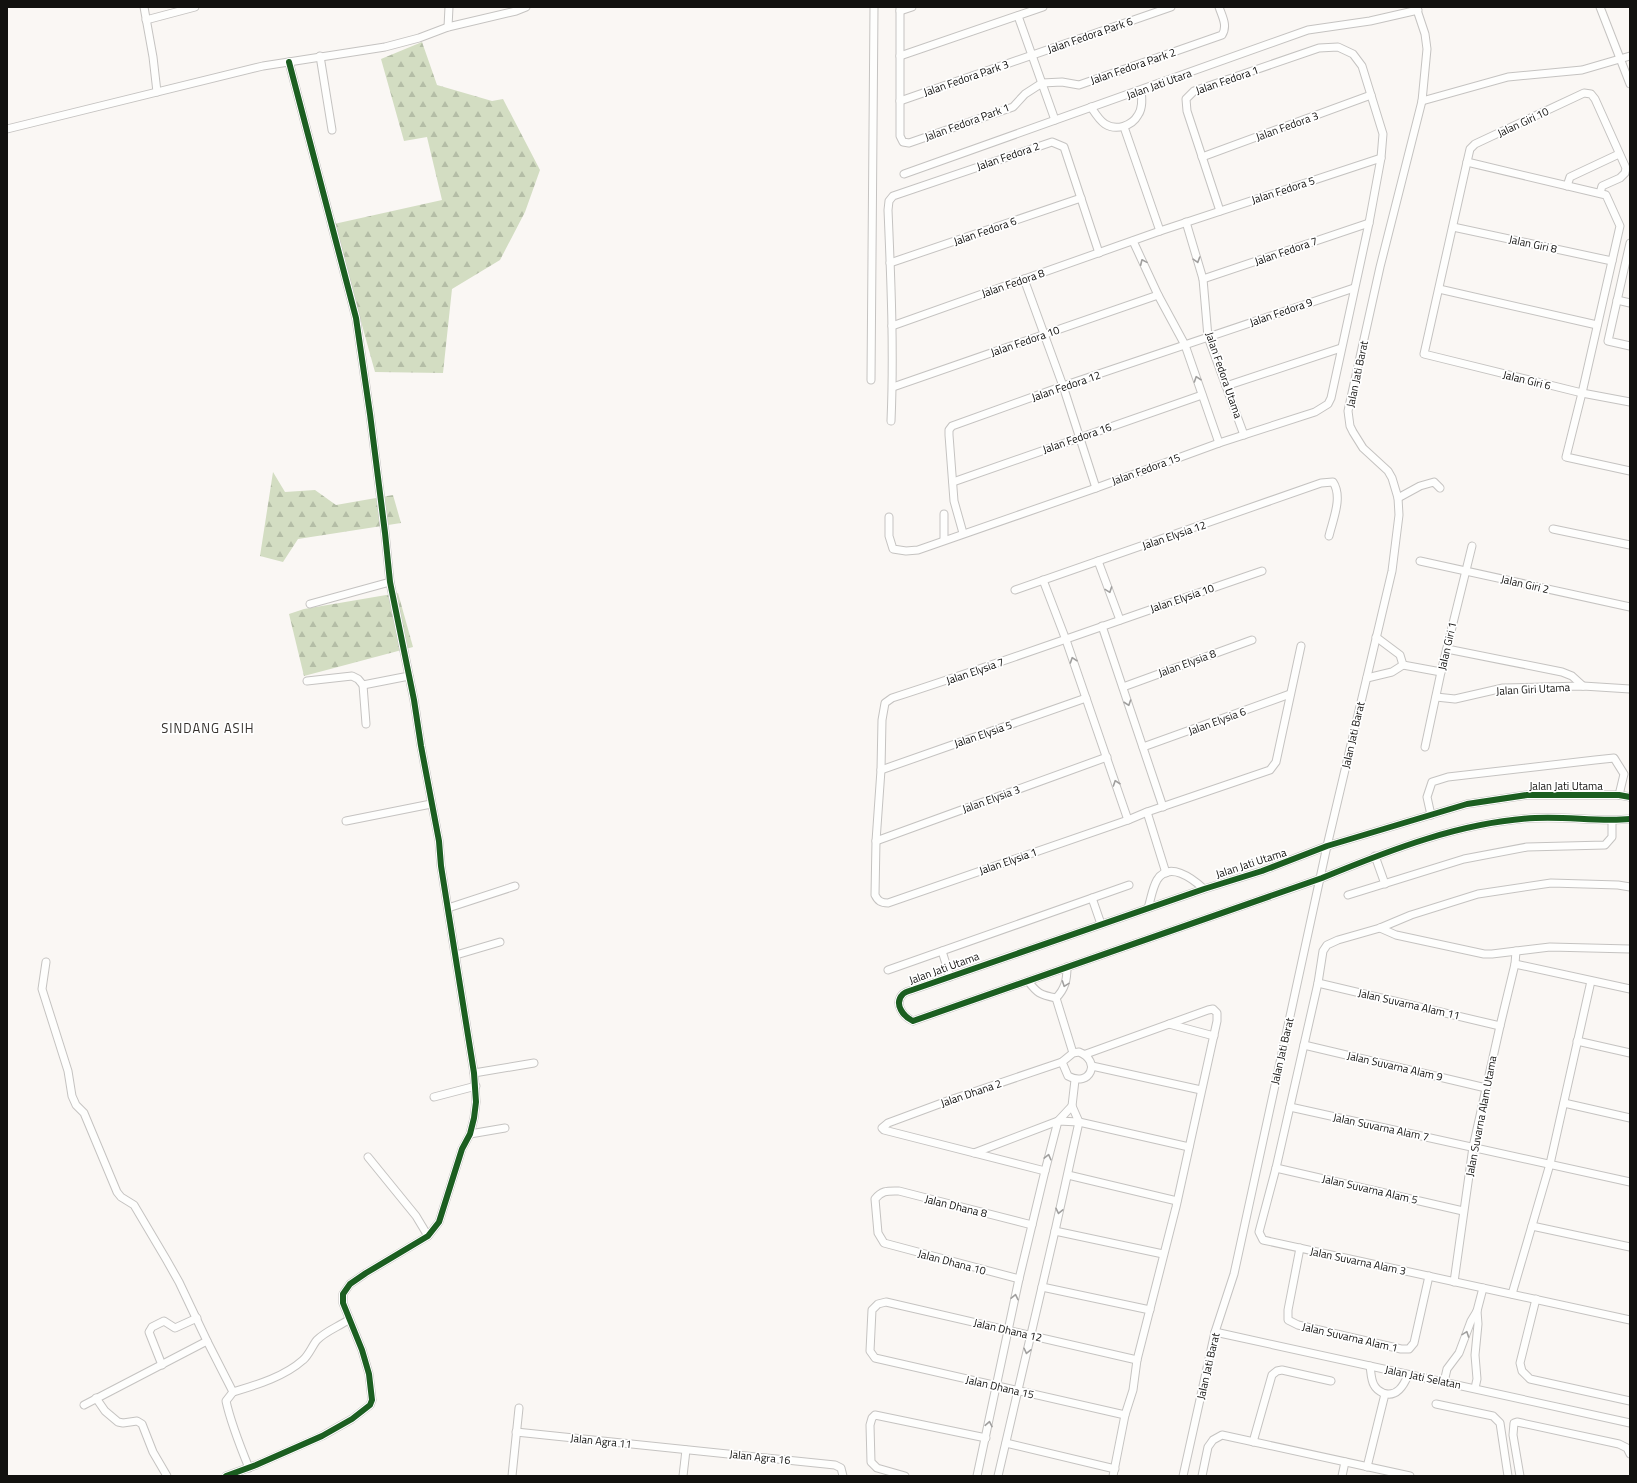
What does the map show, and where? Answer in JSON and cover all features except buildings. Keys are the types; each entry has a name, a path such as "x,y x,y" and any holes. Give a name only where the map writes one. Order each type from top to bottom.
{"street":[{"path":"144,7 153,57 157,92"},
{"path":"146,20 195,7"},
{"path":"448,27 450,7"},
{"path":"7,129 263,66 385,47 419,38 448,27 516,11 526,7"},
{"path":"871,380 874,7"},
{"path":"900,101 900,9 912,7"},
{"path":"900,56 1043,7"},
{"name":"Jalan Fedora Park 6","path":"1032,55 1170,7"},
{"name":"Jalan Fedora Park 2","path":"1042,83 1062,82 1079,85 1222,35 1225,30 1225,24 1219,7"},
{"path":"1600,7 1630,84"},
{"name":"Jalan Jati Utara","path":"904,174 1308,30 1370,20 1417,9"},
{"name":"Jalan Jati Barat","path":"1183,1476 1215,1332 1234,1274 1322,878 1327,846 1392,571 1399,515 1396,488 1388,471 1363,448 1350,426 1348,412 1380,267 1422,100 1427,48 1425,34 1417,9"},
{"path":"1018,16 1055,120"},
{"name":"Jalan Fedora 1","path":"1220,211 1187,111 1186,99 1190,94 1194,91 1319,48 1338,47 1353,54 1362,66 1371,95"},
{"name":"Jalan Fedora Park 3","path":"900,101 1032,55"},
{"path":"320,56 332,130"},
{"path":"1422,100 1443,96 1473,86 1508,78 1582,70 1621,60 1630,56"},
{"path":"226,1476 249,1468 322,1436 352,1419 370,1405 372,1400 369,1374 356,1334 348,1320 343,1304 343,1294 350,1284 428,1236 439,1222 462,1149 470,1134 476,1102 476,1086 456,955 409,676 390,582 370,414 356,318 289,62"},
{"name":"Jalan Fedora Park 1","path":"900,101 900,136 903,142 909,143 1013,107 1026,94 1042,83"},
{"path":"1091,107 1102,122 1114,128 1124,127 1138,115 1142,101 1141,90"},
{"name":"Jalan Giri 10","path":"1424,354 1470,149 1475,144 1584,93 1590,94 1595,99 1619,154"},
{"path":"1226,386 1341,348 1369,223 1381,158 1383,134 1371,95"},
{"name":"Jalan Fedora 3","path":"1202,157 1371,95"},
{"path":"1124,127 1160,231"},
{"name":"Jalan Fedora 2","path":"890,263 888,210 893,196 1052,142 1064,148 1099,253"},
{"path":"1567,186 1570,177 1619,154 1626,168 1625,173 1620,178 1602,186 1603,194 1620,226 1566,457 1630,471"},
{"name":"Jalan Fedora 5","path":"1160,231 1381,158"},
{"path":"1467,162 1603,194"},
{"name":"Jalan Fedora 6","path":"890,263 1081,198"},
{"name":"Jalan Fedora Utama","path":"1186,222 1203,279 1208,337 1244,434"},
{"name":"Jalan Fedora 7","path":"1203,279 1369,223"},
{"name":"Jalan Giri 8","path":"1453,227 1612,261"},
{"name":"Jalan Fedora 8","path":"892,326 1160,231"},
{"path":"1133,241 1158,295 1185,345 1219,443"},
{"path":"1630,243 1628,258 1608,341 1630,346"},
{"path":"890,263 893,387 891,421"},
{"path":"1024,279 1063,386 1096,488"},
{"name":"Jalan Fedora 9","path":"1185,345 1354,288"},
{"path":"1439,288 1597,324"},
{"name":"Jalan Fedora 10","path":"893,387 1158,295"},
{"path":"1617,300 1630,303"},
{"name":"Jalan Fedora 12","path":"952,482 949,430 952,426 1063,386 1185,345"},
{"name":"Jalan Fedora 15","path":"889,517 889,536 893,549 906,551 918,550 963,533 1096,488 1244,434 1314,412 1328,404 1331,398 1341,348"},
{"name":"Jalan Giri 6","path":"1424,354 1582,393 1630,402"},
{"name":"Jalan Fedora 16","path":"952,482 1202,395"},
{"path":"952,482 956,512 963,533"},
{"name":"Jalan Elysia 12","path":"1015,590 1321,483 1333,482 1337,488 1338,498 1329,536"},
{"path":"1398,498 1428,483 1434,482 1440,488"},
{"path":"944,514 944,540"},
{"path":"1553,529 1630,545"},
{"name":"Jalan Giri 1","path":"1426,747 1441,672 1472,546"},
{"path":"1098,561 1120,620"},
{"name":"Jalan Giri 2","path":"1420,561 1630,607"},
{"name":"Jalan Elysia 10","path":"1102,626 1262,571"},
{"path":"1043,580 1066,640 1128,820"},
{"path":"310,604 390,582"},
{"path":"1102,626 1163,807"},
{"name":"Jalan Elysia 7","path":"881,770 882,720 885,703 892,698 1066,640 1102,626"},
{"path":"1376,637 1400,655 1403,665"},
{"name":"Jalan Elysia 8","path":"1122,687 1252,640"},
{"path":"1290,694 1301,646"},
{"name":"Jalan Giri Utama","path":"1447,649 1562,672 1572,676 1583,686"},
{"path":"1367,678 1392,672 1403,665 1441,672"},
{"path":"307,681 352,676 358,679 363,685 366,724"},
{"path":"363,685 409,676"},
{"name":"Jalan Giri Utama","path":"1436,697 1456,699 1503,688 1583,686 1630,689"},
{"name":"Jalan Elysia 6","path":"1143,747 1290,694"},
{"name":"Jalan Elysia 1","path":"876,841 875,895 878,900 883,903 888,903 1270,770 1276,762 1290,694"},
{"name":"Jalan Elysia 5","path":"881,770 1086,698"},
{"name":"Jalan Elysia 3","path":"876,841 1107,757"},
{"path":"1431,815 1427,797 1432,782 1448,777 1614,758 1624,774 1619,796"},
{"path":"876,841 881,770"},
{"name":"Jalan Jati Utama","path":"1630,797 1527,795 1468,804 1327,846 1262,871 1204,889 950,976 902,995 900,1010 907,1018 913,1021 1322,878 1375,856 1467,827 1536,818 1612,821 1630,819"},
{"path":"346,821 431,804"},
{"path":"1147,812 1166,874"},
{"path":"1348,895 1464,859 1527,847 1605,845 1612,837 1612,821"},
{"path":"1375,856 1385,884"},
{"path":"1148,908 1154,887 1161,876 1166,874 1176,872 1183,873 1204,889"},
{"path":"1276,1168 1318,983 1323,951 1327,946 1338,940 1380,928 1411,915 1478,894 1551,883 1618,885 1630,887"},
{"path":"888,970 1129,885"},
{"path":"448,908 515,886"},
{"path":"1092,898 1101,924"},
{"path":"1380,928 1396,935 1484,954 1550,947 1630,949"},
{"path":"456,955 500,942"},
{"path":"942,951 950,976"},
{"name":"Jalan Suvarna Alam Utama","path":"1454,1282 1472,1147 1515,964 1516,951"},
{"path":"46,962 42,989 68,1071 72,1096 76,1105 84,1113 117,1192 121,1197 134,1205 179,1282 233,1392"},
{"path":"1515,964 1630,989"},
{"path":"1056,998 1066,983 1067,967"},
{"path":"1028,981 1037,992 1056,998"},
{"path":"1512,1294 1550,1164 1591,981"},
{"name":"Jalan Suvarna Alam 11","path":"1318,983 1500,1026"},
{"path":"1056,998 1073,1053"},
{"path":"1006,1443 1114,1472 1125,1415 1134,1390 1138,1360 1177,1201 1202,1090 1217,1021 1217,1013 1213,1009 1086,1054"},
{"path":"1169,1024 1214,1036"},
{"path":"1577,1041 1630,1053"},
{"name":"Jalan Suvarna Alam 9","path":"1304,1045 1486,1088"},
{"path":"1079,1052 1086,1054 1090,1059 1092,1066 1089,1074 1083,1079 1075,1080 1068,1076 1062,1062 1073,1053 1079,1052"},
{"name":"Jalan Dhana 2","path":"974,1153 884,1130 882,1128 888,1123 922,1110 1062,1062"},
{"path":"474,1073 534,1063"},
{"path":"1092,1066 1202,1090"},
{"path":"998,1476 1079,1122 1072,1106 1075,1080"},
{"path":"434,1097 476,1086"},
{"path":"1564,1103 1630,1118"},
{"path":"977,1476 1019,1279 1045,1171 1058,1121 1072,1106"},
{"name":"Jalan Suvarna Alam 7","path":"1290,1107 1630,1182"},
{"path":"974,1153 1058,1121 1079,1122 1189,1147"},
{"path":"470,1134 505,1128"},
{"path":"974,1153 1045,1171"},
{"path":"368,1157 416,1216 428,1236"},
{"name":"Jalan Suvarna Alam 5","path":"1276,1168 1464,1211"},
{"name":"Jalan Suvarna Alam 3","path":"1276,1168 1259,1232 1263,1240 1630,1320"},
{"path":"1068,1175 1177,1201"},
{"name":"Jalan Dhana 8","path":"884,1243 878,1233 875,1199 880,1193 886,1191 898,1191 1032,1225"},
{"path":"1532,1226 1630,1247"},
{"path":"1055,1231 1163,1254"},
{"name":"Jalan Dhana 10","path":"884,1243 1019,1279"},
{"name":"Jalan Suvarna Alam 1","path":"1300,1248 1288,1310 1288,1320 1298,1325 1400,1349 1409,1349 1414,1343 1429,1276"},
{"path":"1042,1287 1150,1310"},
{"path":"1475,1388 1477,1378 1475,1355 1478,1324 1477,1312 1483,1288"},
{"path":"1536,1300 1520,1363 1522,1371 1530,1379 1630,1401"},
{"name":"Jalan Dhana 12","path":"875,1358 870,1351 872,1310 878,1304 886,1302 1138,1360"},
{"path":"1444,1382 1447,1369 1459,1353 1471,1321 1477,1312"},
{"path":"162,1365 149,1332 152,1327 164,1321 175,1328 196,1318"},
{"path":"249,1468 236,1436 226,1401 233,1392 272,1379 293,1367 304,1359 316,1341 323,1334 348,1320"},
{"name":"Jalan Jati Selatan","path":"1215,1332 1630,1423"},
{"path":"84,1405 207,1341"},
{"name":"Jalan Dhana 15","path":"875,1358 1125,1415"},
{"path":"1370,1366 1374,1386 1378,1391 1385,1394 1392,1394 1399,1390 1404,1385 1408,1375"},
{"path":"1253,1442 1272,1375 1277,1371 1282,1370 1331,1381"},
{"path":"1367,1467 1385,1394"},
{"path":"96,1398 105,1411 118,1422 137,1421 142,1424 153,1452 167,1476"},
{"path":"1436,1404 1493,1416 1496,1418 1500,1423 1508,1476"},
{"path":"512,1476 519,1408"},
{"path":"905,1476 876,1468 871,1462 870,1425 872,1418 875,1416 986,1438"},
{"path":"1520,1476 1513,1435 1514,1424 1517,1422 1619,1444 1627,1448 1630,1454"},
{"name":"Jalan Agra 11","path":"516,1432 686,1450"},
{"path":"1202,1476 1208,1447 1213,1440 1222,1435 1346,1462 1386,1473 1410,1476"},
{"path":"683,1476 686,1450"},
{"name":"Jalan Agra 16","path":"686,1450 834,1465 841,1468 843,1476"},
{"path":"1342,1476 1346,1462"}],"green space":[{"path":"422,42 437,85 492,101 503,99 540,170 525,212 500,260 452,289 443,373 375,372 334,224 442,200 427,137 404,141 381,59"},
{"path":"273,472 285,492 315,490 336,505 393,495 401,523 298,539 283,562 260,556"},
{"path":"398,593 413,647 304,676 289,614 304,609"}],"cycle path":[{"path":"226,1476 256,1465 322,1436 352,1419 370,1405 372,1400 369,1374 362,1350 343,1303 343,1294 350,1284 366,1273 428,1236 439,1222 462,1149 470,1134 476,1102 474,1073 441,866 439,841 414,700 390,582 370,414 356,318 289,62"},
{"path":"1630,797 1619,795 1527,795 1467,804 1327,846 1262,871 1204,889 908,991 900,998 899,1006 903,1013 913,1021 1322,878 1374,857 1453,831 1480,825 1535,818 1606,820 1630,819"}],"district":[{"name":"SINDANG ASIH","path":"208,728"}]}
